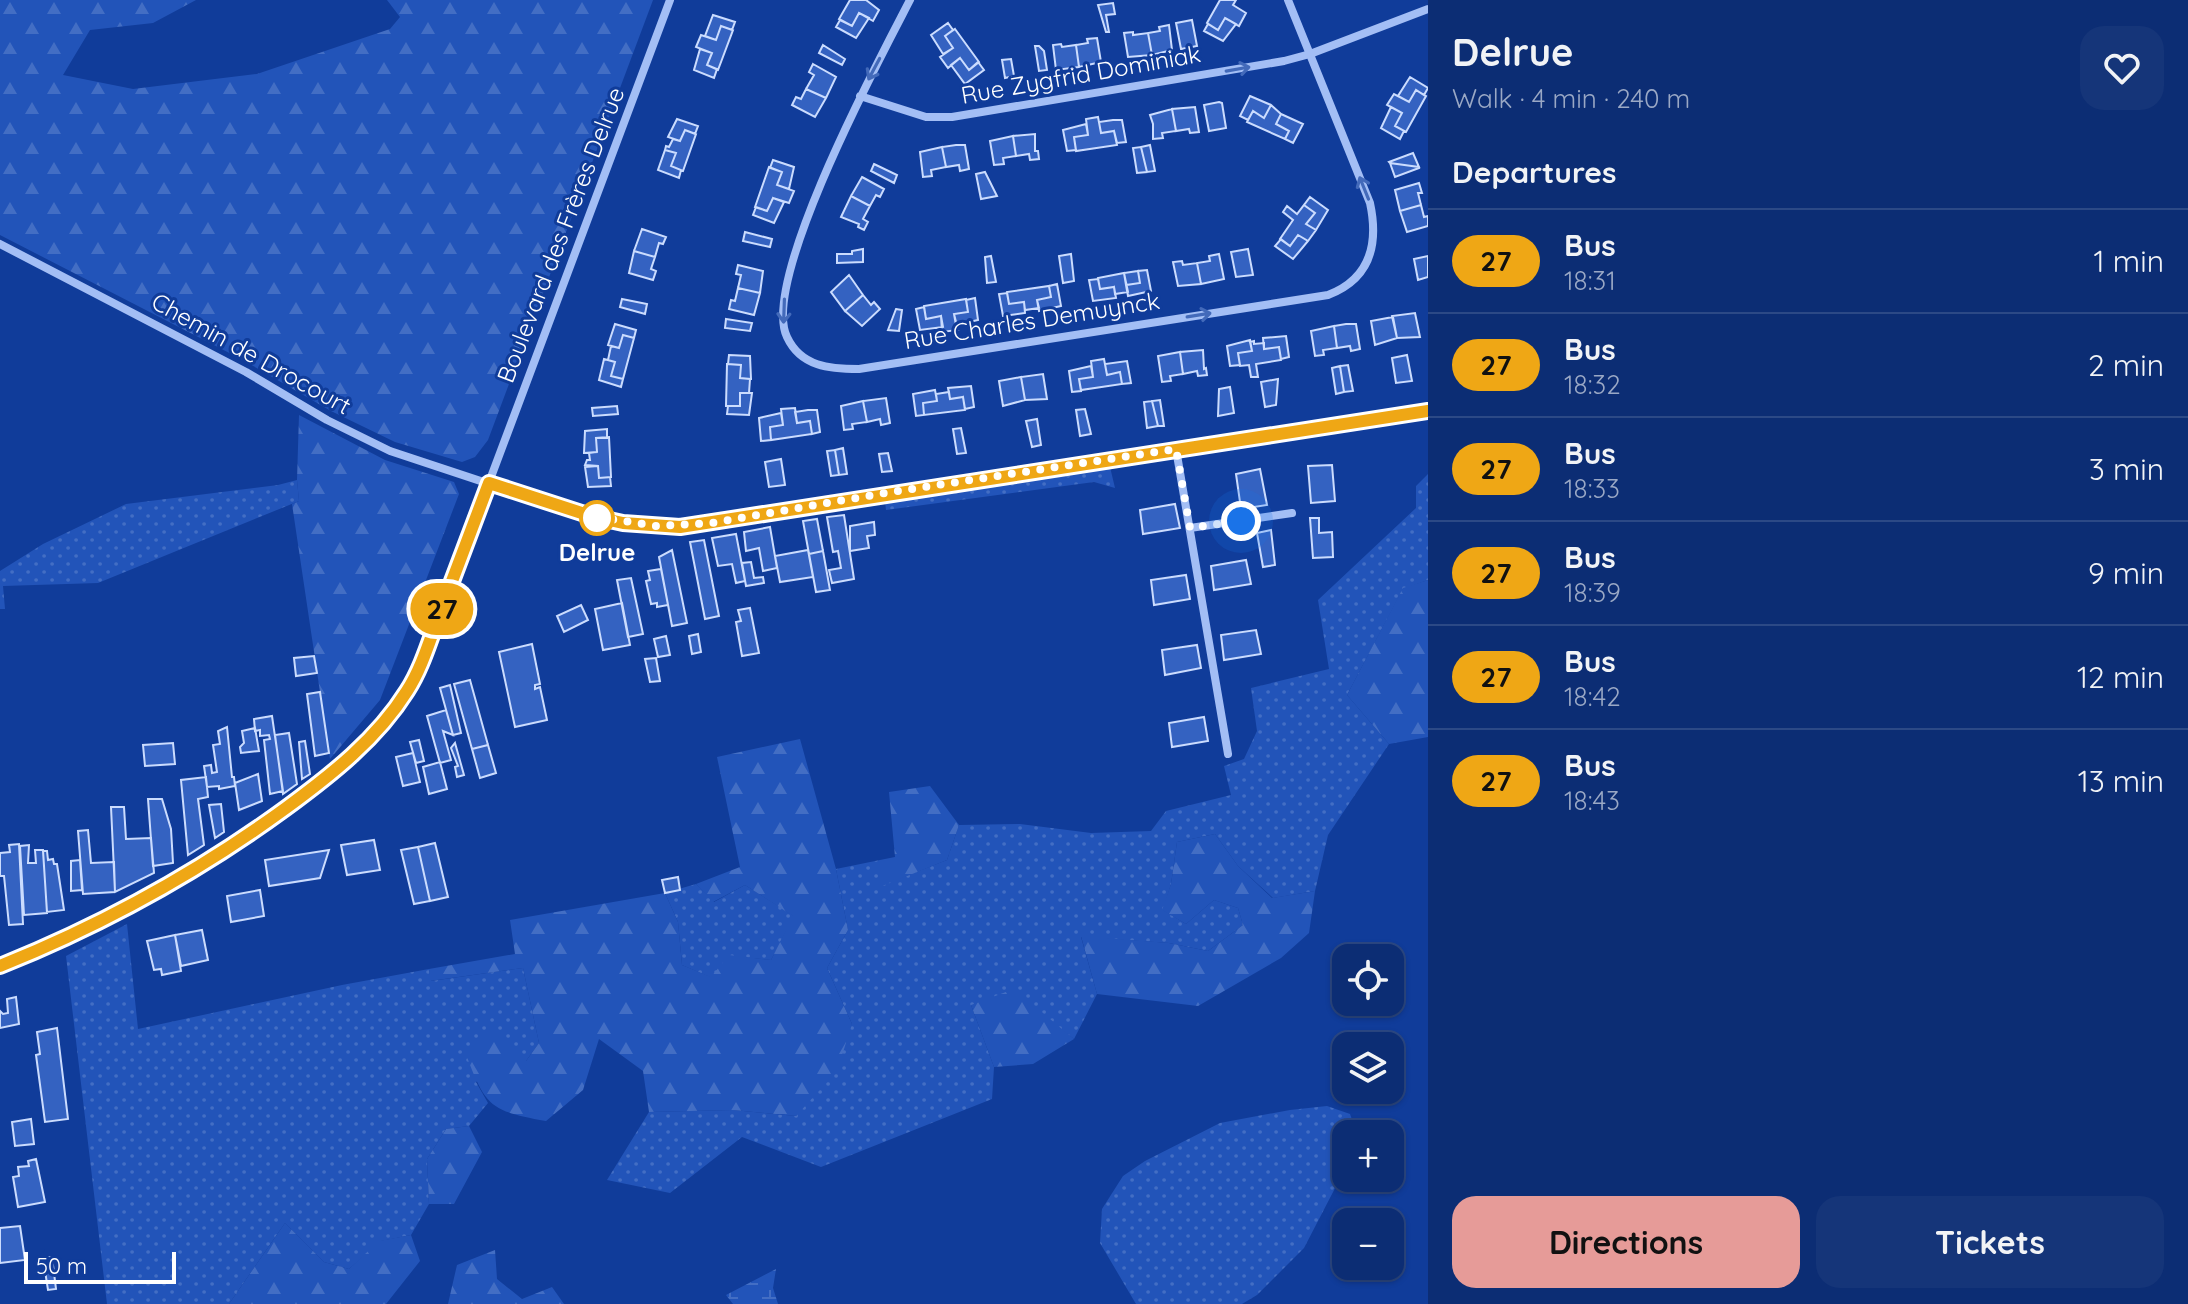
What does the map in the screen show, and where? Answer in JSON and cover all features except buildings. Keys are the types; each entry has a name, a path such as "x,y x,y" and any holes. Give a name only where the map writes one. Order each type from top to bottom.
{"street":[{"name":"Boulevard des Frères Delrue","path":"0,966 124,910 250,834 321,783 366,742 408,690 422,661 670,0"},
{"name":"Rue Charles Demuynck","path":"910,0 860,96 807,220 789,275 782,317 785,335 805,360 833,369 859,369 1328,295 1351,284 1369,257 1373,243 1374,222 1370,203 1288,0"},
{"name":"Rue Zygfrid Dominiak","path":"860,96 926,117 952,117 1284,61 1428,9"},
{"name":"Chemin de Drocourt","path":"0,244 390,451 591,516 623,523 680,527 1428,411"},
{"path":"1176,449 1228,754"},
{"path":"1190,528 1292,513"}],"green space":[{"path":"0,0 196,0 153,23 90,30 63,75 133,89 257,74 390,29 400,17 387,0 653,0 488,440 475,457 462,462 395,442 0,235"},
{"path":"299,415 385,460 454,482 459,494 380,700 330,759 292,504 299,501"},
{"path":"1110,467 1115,488 1094,482 886,510 885,501"},
{"path":"1428,474 1428,580 1403,589 1347,695 1389,744 1328,835 1315,891 1273,898 1238,866 1215,834 1177,842 1171,884 1163,910 1186,924 1214,900 1238,908 1243,925 1208,951 1169,943 1081,937 1097,994 1074,1039 1050,1021 971,1005 994,1067 992,1099 821,1167 742,1137 670,1193 607,1180 649,1112 733,1110 796,1116 852,1024 827,968 848,930 836,869 880,860 880,886 947,860 959,825 1020,824 1091,833 1151,831 1166,811 1231,795 1224,766 1244,759 1257,731 1251,688 1329,669 1318,600 1416,508 1416,486"},
{"path":"297,480 299,501 98,583 3,586 5,609 0,609 0,571 43,544 126,504"},
{"path":"1428,580 1428,737 1389,744 1347,695 1403,588"},
{"path":"800,739 836,869 848,930 827,968 852,1024 837,1071 796,1116 733,1110 649,1112 643,1071 599,1039 583,1090 546,1121 514,1114 493,1104 480,1087 467,1057 489,1030 526,1061 539,1043 523,968 430,981 429,969 515,954 510,920 665,893 678,922 682,965 711,977 729,955 771,960 793,916 745,885 713,902 696,884 740,867 717,757"},
{"path":"930,786 959,825 947,860 880,887 880,860 895,857 889,792"},
{"path":"1215,834 1238,866 1272,898 1315,891 1309,933 1281,958 1198,1006 1097,994 1081,936 1169,943 1208,951 1243,925 1238,908 1214,900 1186,924 1162,910 1171,884 1177,842"},
{"path":"696,884 714,902 745,885 794,916 771,960 729,956 712,978 682,965 678,922 665,893"},
{"path":"127,924 138,1029 429,969 431,981 523,968 539,1043 526,1061 476,1082 488,1103 469,1126 446,1129 427,1159 429,1204 411,1235 381,1241 349,1269 324,1262 285,1223 229,1304 107,1304 66,956"},
{"path":"1014,989 1074,1039 1033,1064 994,1067 971,1005"},
{"path":"1327,1106 1350,1114 1352,1120 1332,1120 1333,1192 1304,1248 1257,1295 1242,1304 1136,1304 1100,1243 1102,1209 1123,1176 1145,1161 1220,1123"},
{"path":"469,1126 482,1152 454,1204 429,1204 427,1159 446,1129"},
{"path":"285,1223 324,1262 349,1269 379,1241 411,1235 420,1261 386,1304 229,1304"},
{"path":"495,1250 497,1279 522,1299 552,1287 564,1304 448,1304 457,1265"},
{"path":"776,1269 773,1288 778,1304 733,1304 726,1295"}],"bus line":[{"name":"27","path":"0,966 124,910 170,885 250,834 332,774 366,742 408,690 422,661 489,483 591,516 623,523 680,527 1428,411"}],"place":[{"name":"Delrue","path":"597,518"}],"route":[{"path":"597,518 591,516 623,523 680,527 1176,449 1190,528 1241,521"}]}
